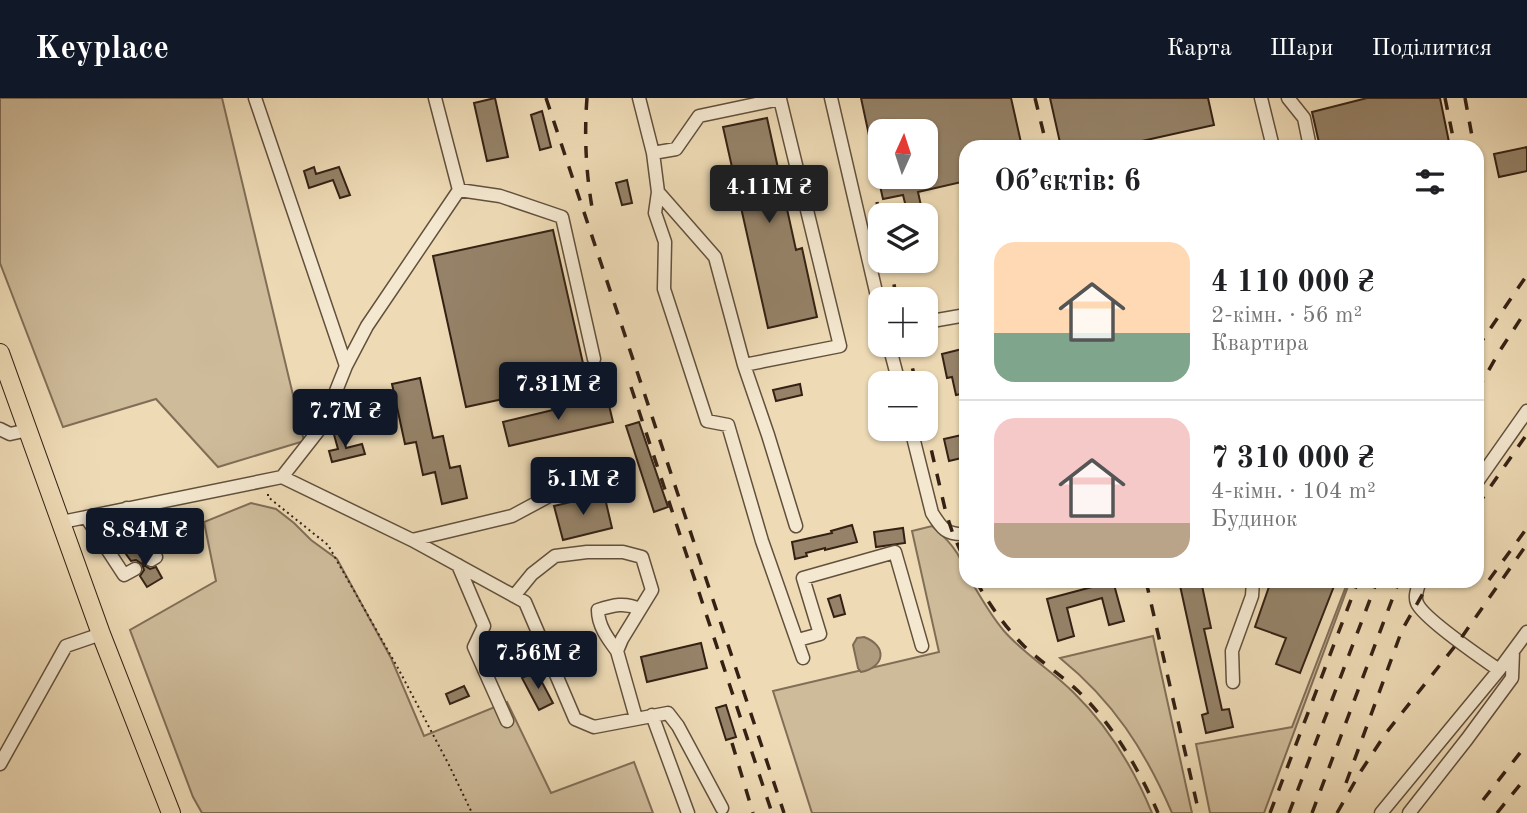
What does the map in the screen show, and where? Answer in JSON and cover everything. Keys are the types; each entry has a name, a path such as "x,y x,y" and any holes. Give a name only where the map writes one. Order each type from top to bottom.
{"highway":[{"path":"0,352 101,634 171,813"}],"street":[{"path":"255,98 346,366"},
{"path":"282,477 321,426 346,366 367,326 459,190 435,98"},
{"path":"639,98 653,153 658,192 655,213 665,242 664,289 707,421 727,425 762,541 803,659"},
{"path":"831,98 875,287"},
{"path":"1261,98 1271,140"},
{"path":"1288,98 1304,118 1309,140"},
{"path":"653,153 676,149 699,116 780,99 840,345 744,365"},
{"path":"459,190 500,196 562,217 594,359"},
{"path":"658,192 715,257 744,365 796,526"},
{"path":"938,320 959,316"},
{"path":"1484,472 1527,411"},
{"path":"0,429 10,434 28,430"},
{"path":"914,441 932,513 949,533 959,534"},
{"path":"412,540 512,516 551,495 624,475"},
{"path":"62,522 282,477 412,540 525,601 575,719 594,727 668,712 723,807"},
{"path":"127,508 156,557 151,559"},
{"path":"86,517 124,575 135,569"},
{"path":"514,596 532,574 555,556 587,552 623,552 642,557 652,590 617,651"},
{"path":"798,640 820,634 803,578 895,552 922,646"},
{"path":"458,565 484,626 474,647 507,721"},
{"path":"1233,682 1232,651 1253,588"},
{"path":"1418,588 1417,603 1430,618 1499,670"},
{"path":"636,718 617,651 605,634 598,610 616,604 639,609"},
{"path":"1381,813 1527,632"},
{"path":"0,764 66,646 101,634"},
{"path":"1409,813 1511,678 1513,651"},
{"path":"652,715 688,813"}],"path":[{"path":"264,481 268,497 328,545 399,670 472,813"}],"shaded area":[{"path":"0,98 222,98 304,441 218,467 156,399 63,427 0,263"},
{"path":"251,503 276,509 337,559 391,658 424,736 507,702 551,793 634,762 653,813 202,813 193,797 130,630 216,581 204,522"},
{"path":"932,526 944,537 959,556 959,588 975,588 1004,631 1085,705 1128,764 1152,813 812,813 773,691 939,652 912,531"},
{"path":"1347,588 1264,813 1210,813 1196,744 1292,727"},
{"path":"1153,636 1192,813 1172,813 1151,768 1126,728 1096,692 1060,658"},
{"path":"864,637 877,646 880,656 875,666 861,672 853,645 857,638"}],"building":[{"path":"495,98 508,157 487,161 474,103"},
{"path":"861,98 1011,98 1020,140 959,140 959,183 938,187 938,119 868,119 868,131"},
{"path":"1050,98 1208,98 1214,125 1146,140 1059,140"},
{"path":"1367,98 1440,98 1449,140 1318,140 1312,112"},
{"path":"542,111 551,147 540,150 531,115"},
{"path":"767,118 796,250 802,248 817,317 768,328 723,127"},
{"path":"1527,147 1527,171 1499,177 1494,154"},
{"path":"314,167 316,174 339,167 350,195 340,198 333,180 309,188 304,171"},
{"path":"627,180 632,203 622,205 616,183"},
{"path":"881,189 931,189 918,192 920,203 905,203 903,195 883,199"},
{"path":"553,230 587,381 466,407 433,256"},
{"path":"959,350 959,394 956,395 952,377 947,378 942,354"},
{"path":"420,378 433,438 443,436 450,468 460,466 467,498 442,504 435,472 423,475 416,442 405,444 392,384"},
{"path":"800,384 802,395 776,401 773,390"},
{"path":"607,397 613,422 509,446 503,422"},
{"path":"363,404 367,423 345,428 343,417 350,415 349,409"},
{"path":"639,422 668,507 654,512 626,426"},
{"path":"341,429 346,448 362,444 365,454 332,462 329,451 338,449 333,431"},
{"path":"959,436 959,459 949,461 944,439"},
{"path":"604,494 612,528 563,540 554,506"},
{"path":"191,514 199,532 172,544 164,526"},
{"path":"852,525 857,542 806,553 807,556 795,559 792,542 832,533 831,531"},
{"path":"903,528 905,543 876,547 874,532"},
{"path":"139,546 144,555 144,565 150,569 156,567 162,578 147,587 140,576 144,570 142,564 136,560 131,561 126,554"},
{"path":"1088,588 1115,588 1124,621 1109,625 1102,598 1067,608 1074,636 1058,641 1047,599"},
{"path":"1181,588 1202,588 1211,628 1204,629 1222,710 1229,709 1233,727 1206,733 1202,715 1208,713"},
{"path":"1269,588 1333,588 1300,673 1276,664 1286,638 1255,627"},
{"path":"840,595 845,614 834,617 828,599"},
{"path":"701,643 707,668 647,682 641,657"},
{"path":"536,671 553,703 539,710 522,678"},
{"path":"464,686 469,696 450,704 446,694"},
{"path":"726,705 736,737 726,740 716,708"}],"railway":[{"path":"546,98 784,813"},
{"path":"587,98 586,155 593,213"},
{"path":"1035,98 1045,140"},
{"path":"1445,98 1454,140"},
{"path":"1465,98 1473,140"},
{"path":"892,273 894,287"},
{"path":"1484,338 1527,275"},
{"path":"1484,379 1527,309"},
{"path":"910,357 913,371"},
{"path":"631,387 772,813"},
{"path":"1484,496 1527,434"},
{"path":"929,441 946,513 959,547"},
{"path":"1489,580 1527,528"},
{"path":"1337,813 1386,733 1459,641 1527,544"},
{"path":"980,588 1017,639 1078,691 1103,718 1134,764 1158,813"},
{"path":"1148,588 1199,813"},
{"path":"1270,813 1355,588"},
{"path":"1289,813 1374,588"},
{"path":"1312,813 1396,588"},
{"path":"1346,783 1402,630 1426,588"},
{"path":"732,743 753,813"},
{"path":"1483,800 1527,744"},
{"path":"1497,813 1527,776"}]}
